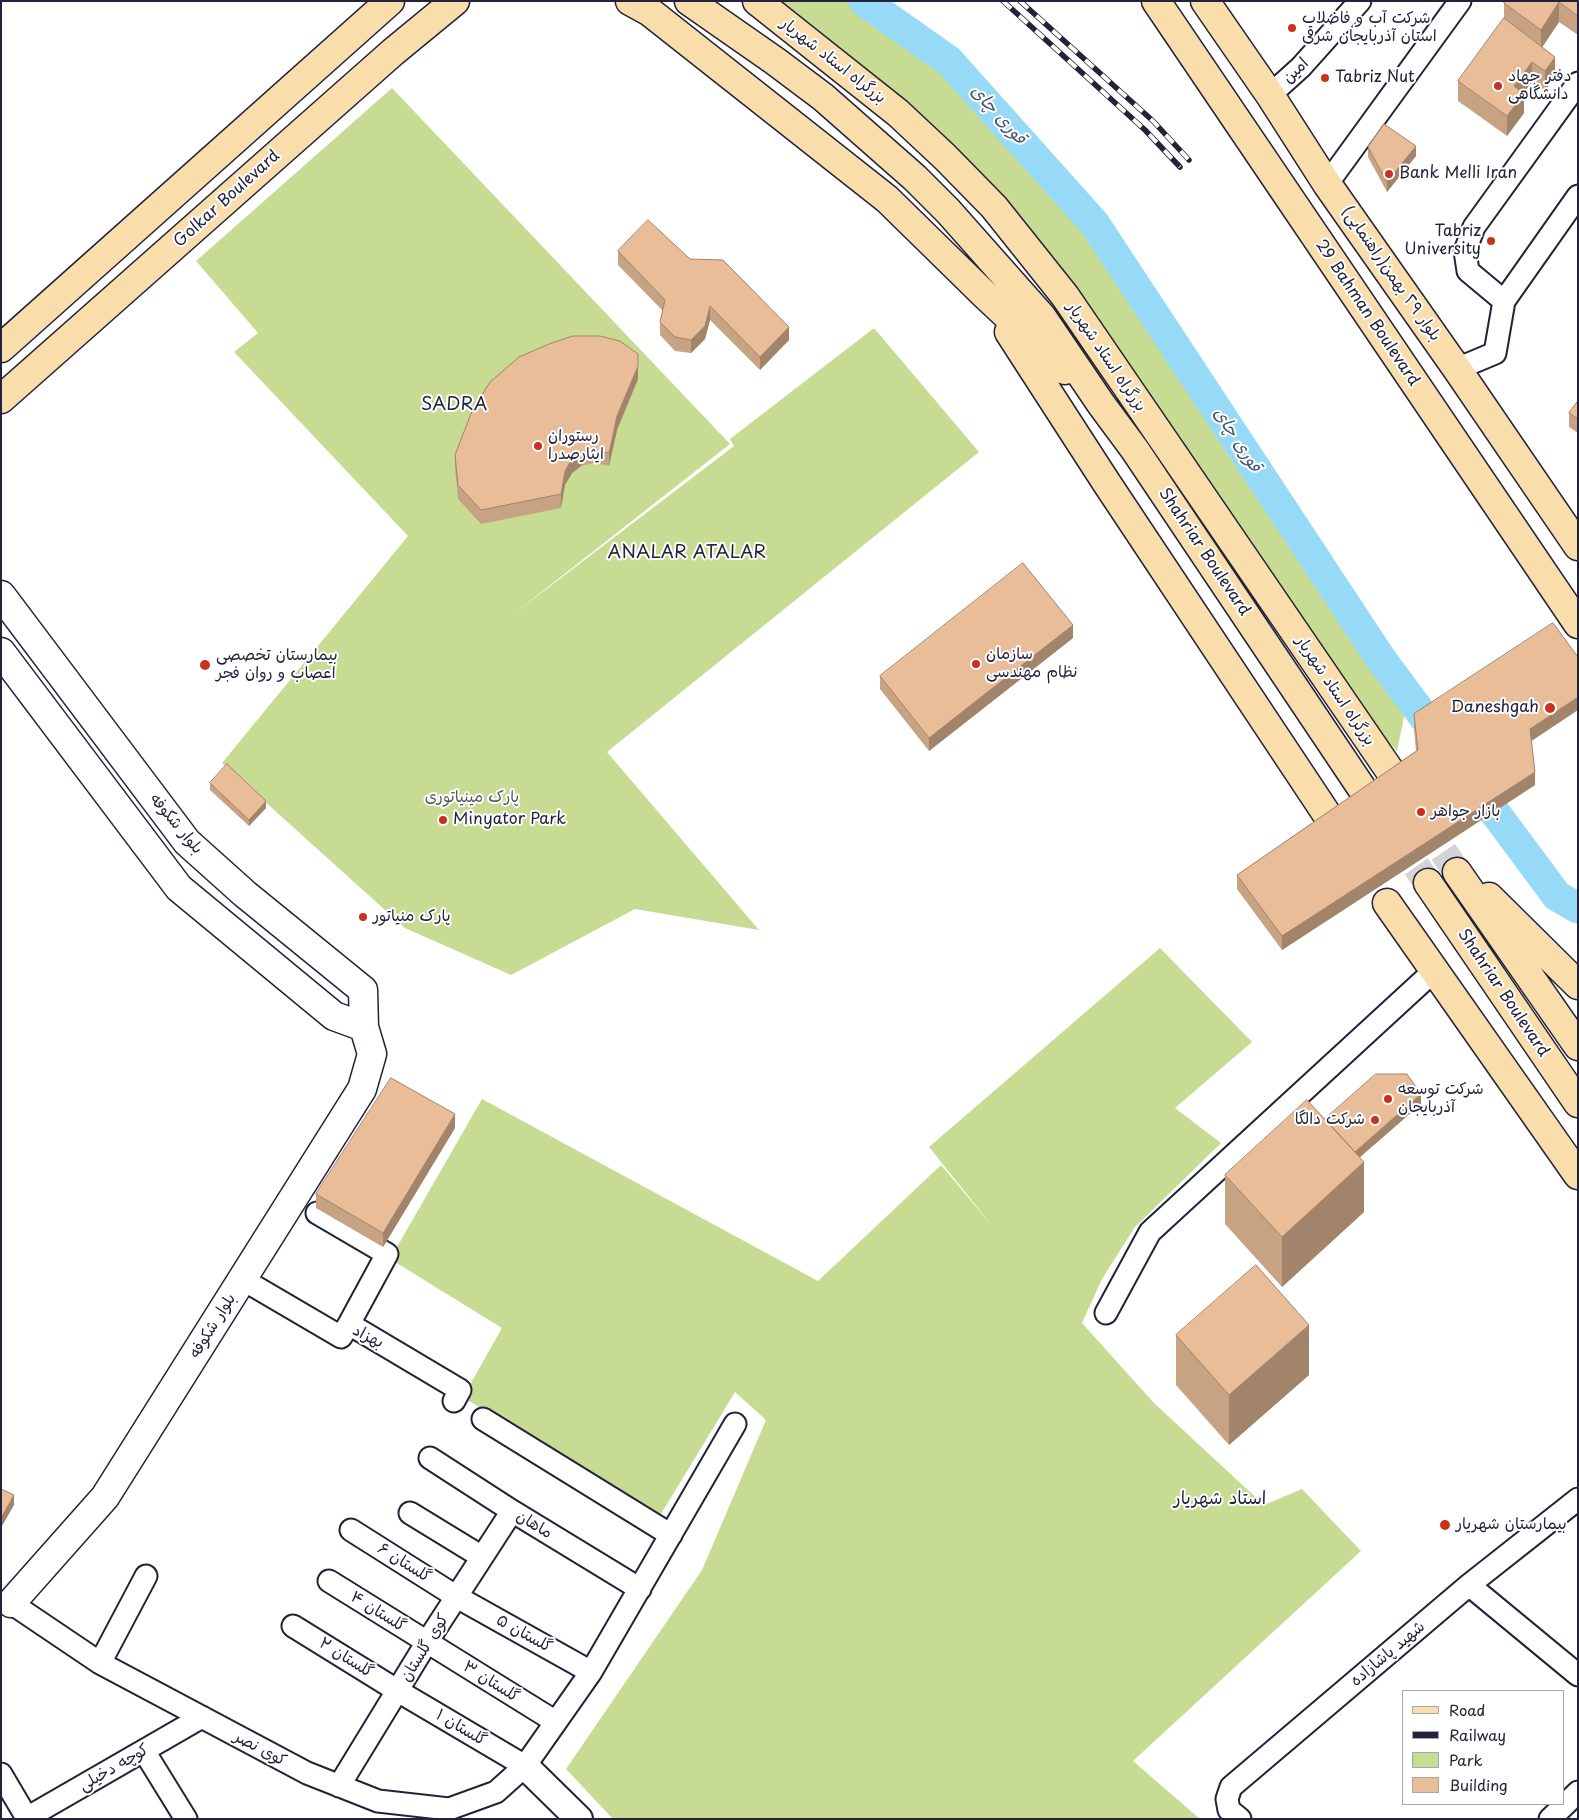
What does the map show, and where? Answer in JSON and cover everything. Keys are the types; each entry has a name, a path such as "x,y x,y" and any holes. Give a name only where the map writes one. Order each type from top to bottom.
{"main road":[{"path":"1,348 390,1"},
{"name":"Golkar Boulevard","path":"1,399 393,52 455,1"},
{"name":"Shahriar Boulevard","path":"689,1 775,61 822,97 890,155 948,211 1042,317 1101,404 1141,458 1363,790"},
{"name":"بزرگراه استاد شهریار","path":"757,1 898,113 994,207 1065,296 1390,771"},
{"name":"29 Bahman Boulevard","path":"1156,1 1578,624"},
{"name":"بلوار ٢٩ بهمن(راهنمایی)","path":"1205,1 1270,95 1327,184 1457,368 1578,546"},
{"path":"642,5 887,199 985,295 1101,404"},
{"path":"985,295 1101,474 1326,813"},
{"name":"بلوار شکوفه","path":"1,595 187,842 245,894 363,990 364,1027 372,1054 362,1089 105,1497 6,1602"},
{"path":"1,652 179,888 334,1016 364,1027"},
{"path":"1578,985 1486,894 1457,872 1578,1046"},
{"name":"Shahriar Boulevard","path":"1428,883 1578,1102"},
{"path":"1387,903 1578,1175"}],"street":[{"name":"امین","path":"1270,95 1301,67 1360,1"},
{"path":"1327,184 1460,1"},
{"path":"1504,301 1468,271 1465,251 1474,227 1578,83"},
{"path":"1457,368 1495,353 1504,301 1578,196"},
{"path":"1106,1313 1150,1232 1434,970"},
{"path":"317,1213 387,1254 349,1324"},
{"name":"بهزاد","path":"242,1279 341,1337 349,1324 460,1390 454,1401"},
{"path":"483,1419 671,1535"},
{"name":"کوی نصر","path":"6,1602 100,1663 307,1773 378,1801 396,1811 449,1809 496,1792 524,1766 591,1672 735,1424"},
{"name":"ماهان","path":"430,1458 512,1511 640,1588"},
{"name":"شهید پاشازاده","path":"1240,1819 1229,1810 1227,1799 1231,1787 1469,1585 1578,1499"},
{"name":"کوی گلستان","path":"339,1786 427,1642 512,1511"},
{"path":"410,1513 482,1557"},
{"name":"گلستان ۶","path":"351,1530 457,1596"},
{"path":"100,1663 146,1576"},
{"name":"گلستان ۴","path":"329,1581 427,1642"},
{"path":"1469,1585 1578,1674"},
{"name":"گلستان ۵","path":"457,1596 591,1672"},
{"name":"گلستان ۲","path":"293,1626 398,1691"},
{"name":"گلستان ۳","path":"427,1642 556,1722"},
{"name":"گلستان ۱","path":"398,1691 524,1766"},
{"name":"کوچه دخیلی","path":"33,1817 202,1717"},
{"path":"144,1751 186,1819"},
{"path":"524,1766 579,1819"},
{"path":"1,1774 33,1817"},
{"path":"1550,1819 1578,1792"}],"green space":[{"path":"774,1 847,1 954,78 1085,224 1406,708 1397,751 1367,719 1041,242 920,117"},
{"name":"پارک مینیاتوری","path":"392,88 730,444 511,616 734,446 730,439 874,328 979,452 607,752 759,930 635,909 511,975 405,928 222,763 408,536 234,352 258,333 196,261"},
{"path":"1160,948 1252,1042 1175,1108 1221,1143 1135,1227 1102,1279 1082,1323 1154,1403 1264,1505 1302,1489 1361,1551 1133,1761 1200,1819 613,1819 566,1769 702,1570 766,1420 735,1392 658,1519 463,1397 502,1328 390,1259 482,1099 818,1281 941,1165 994,1228 929,1147"}],"building":[{"path":"1505,1 1578,1 1578,16 1559,2 1541,30 1504,3"},
{"name":"دفتر جهاد دانشگاهی","path":"1504,18 1555,57 1545,71 1532,62 1514,86 1524,94 1507,116 1458,81"},
{"name":"Bank Melli Iran","path":"1384,124 1416,146 1387,182 1368,147"},
{"path":"648,220 690,259 723,260 789,327 760,357 710,306 705,326 691,340 675,337 660,322 665,300 618,251"},
{"name":"رستوران ایثارصدرا","path":"573,336 600,336 620,341 638,354 638,366 617,416 609,453 594,450 581,452 572,459 565,471 561,494 481,510 458,485 455,455 472,411 490,382 519,357"},
{"path":"1578,401 1578,419 1569,413"},
{"name":"سازمان نظام مهندسی","path":"1023,563 1073,625 929,738 880,676"},
{"name":"بازار جواهر","path":"1553,623 1578,657 1578,697 1530,729 1535,772 1282,936 1237,875 1418,750 1414,714"},
{"path":"227,764 266,801 249,820 210,783"},
{"path":"1376,1074 1407,1074 1421,1094 1355,1152 1325,1119"},
{"path":"391,1078 455,1114 383,1233 316,1194"},
{"path":"1307,1100 1364,1162 1282,1237 1225,1175"},
{"path":"1256,1265 1309,1325 1229,1395 1176,1335"},
{"path":"1,1489 14,1495 1,1518"}],"waterway":[{"name":"قوری چای","path":"864,1 949,61 1094,223 1381,659 1557,896 1578,908"}],"tunnel":[{"path":"1420,817 1457,872"},
{"path":"1392,832 1428,883"}],"railway":[{"path":"1003,1 1145,130 1180,167"},
{"path":"1020,1 1153,121 1189,160"}],"place":[{"name":"شرکت آب و فاضلاب استان آذربایجان شرقی","path":"1292,28"},
{"name":"Tabriz Nut","path":"1325,78"},
{"name":"دفتر جهاد دانشگاهی","path":"1498,86"},
{"name":"Bank Melli Iran","path":"1389,174"},
{"name":"Tabriz University","path":"1491,241"},
{"name":"رستوران ایثارصدرا","path":"538,446"},
{"name":"سازمان نظام مهندسی","path":"976,664"},
{"name":"بیمارستان تخصصی اعصاب و روان فجر","path":"205,665"},
{"name":"Daneshgah","path":"1550,708"},
{"name":"بازار جواهر","path":"1421,812"},
{"name":"Minyator Park","path":"443,820"},
{"name":"پارک منیاتور","path":"363,917"},
{"name":"شرکت توسعه آذربایجان","path":"1388,1099"},
{"name":"شرکت دالگا","path":"1375,1120"},
{"name":"بیمارستان شهریار","path":"1445,1525"}],"district":[{"name":"SADRA","path":"454,405"},
{"name":"ANALAR ATALAR","path":"687,553"},
{"name":"استاد شهریار","path":"1220,1499"}]}
